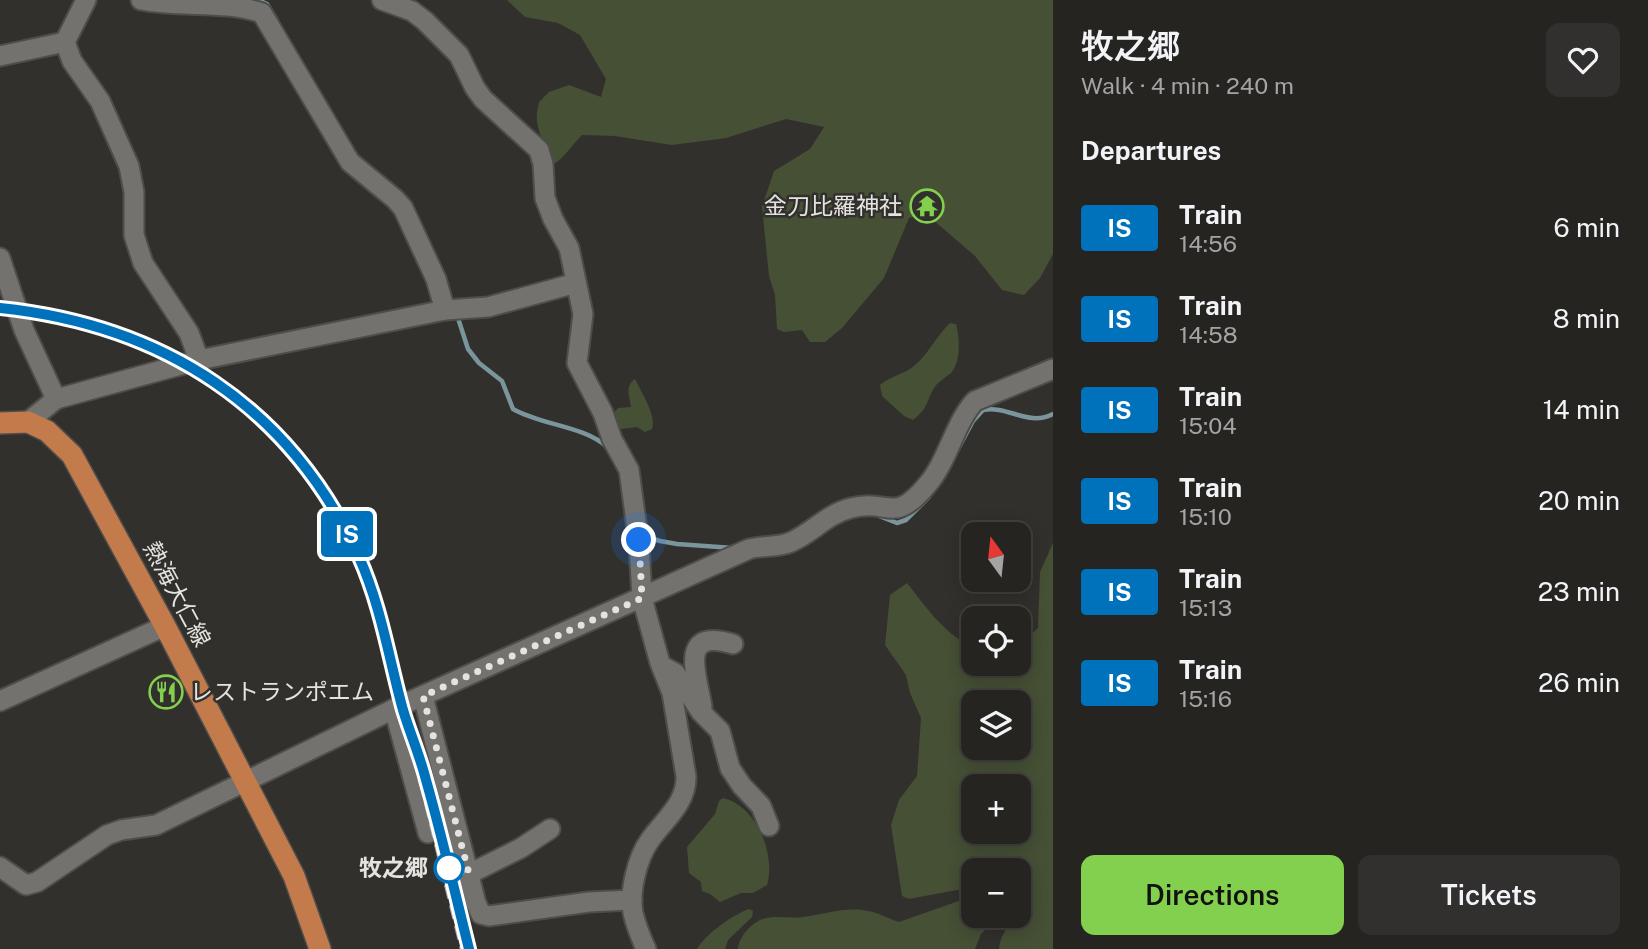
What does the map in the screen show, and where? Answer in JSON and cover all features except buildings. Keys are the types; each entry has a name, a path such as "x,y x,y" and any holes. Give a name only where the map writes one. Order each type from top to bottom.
{"main road":[{"path":"0,423 28,422"},
{"name":"熱海大仁線","path":"28,422 47,430 72,455 294,876 318,946"}],"street":[{"path":"86,0 65,42 72,61 100,101 129,166 134,192 134,235 143,263 189,333 199,359"},
{"path":"141,0 183,5 243,5 262,13 350,162 403,208 451,309"},
{"path":"382,0 412,11 425,21 460,55 475,88 484,99 539,150 543,164 545,198 569,248 583,314 577,363 629,470 638,533 642,598 671,693 686,785 677,806 645,849 632,900 635,920 646,949"},
{"path":"0,56 65,42"},
{"path":"0,258 6,294 55,399"},
{"path":"28,422 55,399 199,359 451,309 488,307 576,283"},
{"path":"0,867 26,885 37,882 107,835 156,825 394,709 748,549 794,541 831,515 852,507 894,509 907,504 930,482 947,454 968,409 975,401 1053,369"},
{"path":"0,701 164,626"},
{"path":"703,715 693,667 694,653 702,644 710,642 733,644"},
{"path":"660,663 675,673 703,715 720,731 730,768 761,806 769,825"},
{"path":"423,696 481,914 489,916 589,902 632,900"},
{"path":"394,709 428,833"},
{"path":"469,874 521,848 550,829"}],"green space":[{"path":"507,0 1053,0 1053,254 1040,278 1024,295 1002,290 975,256 925,213 909,218 884,278 842,328 825,342 810,342 802,330 784,332 777,329 775,295 769,276 762,207 774,171 810,149 824,127 786,119 726,138 672,145 615,136 582,135 554,164 537,124 539,102 549,92 569,85 601,97 606,79 580,35 558,23 525,17"},
{"path":"950,323 956,324 959,343 957,363 951,373 936,386 924,408 913,420 904,416 882,396 880,385 914,366"},
{"path":"635,379 652,418 652,429 645,432 637,427 621,429 612,424 612,415 618,408 631,407 629,388"},
{"path":"1053,543 1053,949 999,949 1006,928 1031,928 1031,858 961,858 961,889 909,899 902,896 891,825 899,800 917,776 921,718 910,693 906,675 885,645 890,595 907,583 944,627 961,641 961,676 1031,676 1031,635 1038,628 1040,572"},
{"path":"723,798 735,803 754,821 766,846 769,873 767,885 753,893 741,893 720,902 702,891 701,882 689,873 687,847 715,814 719,801"},
{"path":"961,900 961,928 987,928 981,934 975,949 738,949 746,932 756,922 765,918 803,917 853,909 873,912 899,922"},
{"path":"749,909 753,911 752,917 728,940 725,949 697,949 720,926"}],"waterway":[{"path":"258,0 267,4 276,19"},
{"path":"457,315 468,349 479,363 502,381 513,409 536,419 587,434 607,447"},
{"path":"957,451 973,421 983,410 1001,410 1035,418 1053,414"},
{"path":"879,516 897,523 906,520 929,497"},
{"path":"642,535 677,544 733,548"}],"railway":[{"path":"0,308 67,319 129,338 184,364 235,397 279,438 318,486 350,541 377,604 462,949"}],"train":[{"name":"IS","path":"0,308 88,323 143,342 187,364 248,406 315,479 335,510 359,557 377,604 404,712 426,777 469,949"}],"place":[{"name":"金刀比羅神社","path":"927,206"},
{"name":"レストランポエム","path":"166,692"},
{"name":"牧之郷","path":"449,868"}],"route":[{"path":"449,868 469,874 423,696 642,598 639,540"}]}
